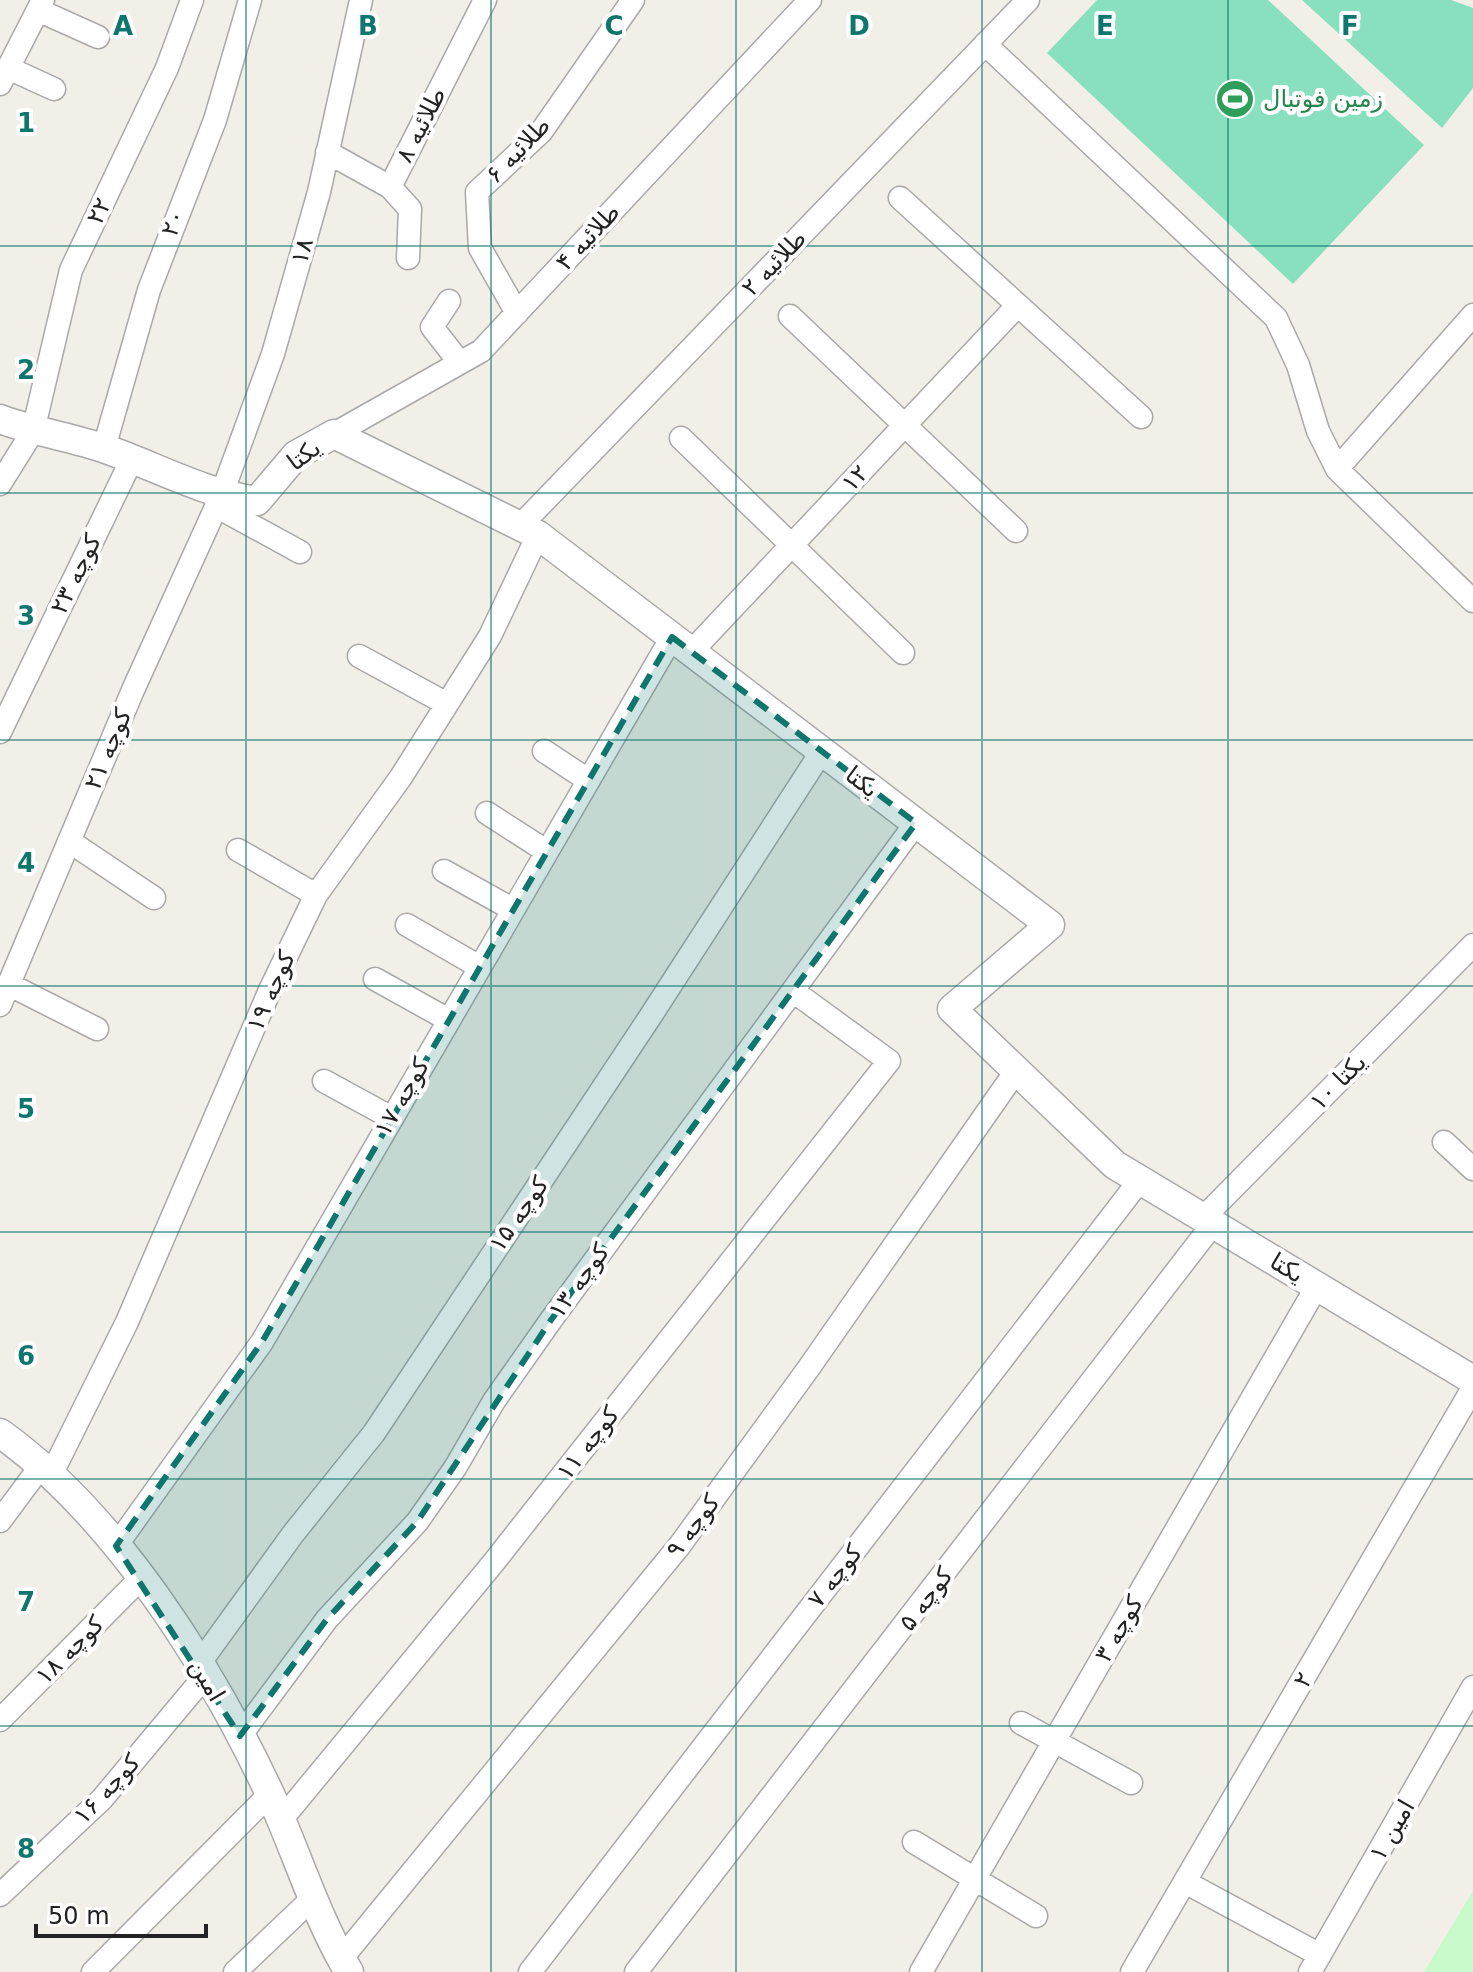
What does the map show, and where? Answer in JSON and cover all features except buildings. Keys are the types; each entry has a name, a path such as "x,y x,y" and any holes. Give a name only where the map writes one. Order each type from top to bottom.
{"street":[{"name":"۲۲","path":"0,484 33,431 71,270 167,68 192,0"},
{"name":"۲۰","path":"104,448 149,290 215,120 250,0"},
{"name":"۱۸","path":"219,501 273,354 327,152 361,0"},
{"name":"طلائیه ۸","path":"327,152 390,187 485,0"},
{"name":"طلائیه ۶","path":"517,313 480,248 477,192 541,132 633,0"},
{"name":"طلائیه ۴","path":"334,434 481,351 810,0"},
{"name":"طلائیه ۲","path":"529,531 1028,0"},
{"path":"54,89 4,76 41,5 98,37"},
{"path":"985,44 1276,318 1298,365 1318,431 1337,469 1473,601"},
{"path":"390,187 410,209 408,258"},
{"path":"900,198 1141,417"},
{"path":"449,301 432,327 460,363"},
{"name":"۱۲","path":"682,644 792,545 1018,305"},
{"path":"1337,469 1473,315"},
{"path":"790,316 1016,531"},
{"name":"یکتا","path":"0,419 33,431 104,448 219,501 257,501 296,455 334,434 529,531 1050,925 952,1009 1115,1165 1473,1380"},
{"path":"681,438 903,653"},
{"name":"کوچه ۲۳","path":"0,732 132,459"},
{"path":"219,501 300,552"},
{"name":"کوچه ۲۱","path":"0,1005 219,501"},
{"name":"کوچه ۱۹","path":"0,1521 48,1468 127,1322 270,990 316,895 401,777 490,636 529,531"},
{"name":"کوچه ۱۷","path":"116,1546 262,1342 588,780 682,644"},
{"path":"359,656 447,704"},
{"path":"544,751 588,780"},
{"name":"کوچه ۱۵","path":"202,1670 293,1534 374,1433 822,751"},
{"path":"487,813 546,851"},
{"name":"کوچه ۱۳","path":"240,1736 327,1619 417,1522 455,1468 494,1401 551,1320 916,823"},
{"path":"69,841 154,898"},
{"path":"238,850 316,895"},
{"path":"444,871 512,909"},
{"path":"407,925 478,966"},
{"name":"۱۰ یکتا","path":"1208,1221 1473,945"},
{"path":"375,979 447,1019"},
{"path":"8,984 97,1029"},
{"name":"کوچه ۱۱","path":"281,1820 494,1562 889,1061 793,991"},
{"name":"کوچه ۹","path":"345,1965 680,1545 808,1369 1016,1071"},
{"path":"324,1081 390,1117"},
{"path":"1444,1142 1473,1169"},
{"name":"کوچه ۷","path":"530,1972 1140,1180"},
{"name":"کوچه ۵","path":"636,1972 1208,1221"},
{"name":"کوچه ۳","path":"921,1972 1317,1286"},
{"name":"۲","path":"1132,1972 1473,1388"},
{"name":"امین","path":"0,1433 48,1468 89,1509 202,1670 270,1794 345,1965"},
{"name":"کوچه ۱۸","path":"0,1720 140,1579"},
{"name":"کوچه ۱۶","path":"0,1895 102,1799 202,1670"},
{"name":"امین ۱","path":"1315,1963 1473,1687"},
{"path":"1021,1723 1131,1783"},
{"path":"93,1972 270,1794"},
{"path":"914,1842 1036,1916"},
{"path":"1185,1882 1315,1963"},
{"path":"235,1972 314,1897"}],"highlighted area":[{"path":"672,637 916,823 551,1320 417,1522 327,1619 240,1736 116,1546 262,1342"}],"green space":[{"name":"زمین فوتبال","path":"1097,0 1268,0 1424,145 1293,284 1047,53"},
{"path":"1302,0 1451,0 1473,8 1473,88 1442,128"},
{"path":"1473,1891 1473,1972 1424,1972"}],"place":[{"name":"زمین فوتبال","path":"1235,99"}]}
